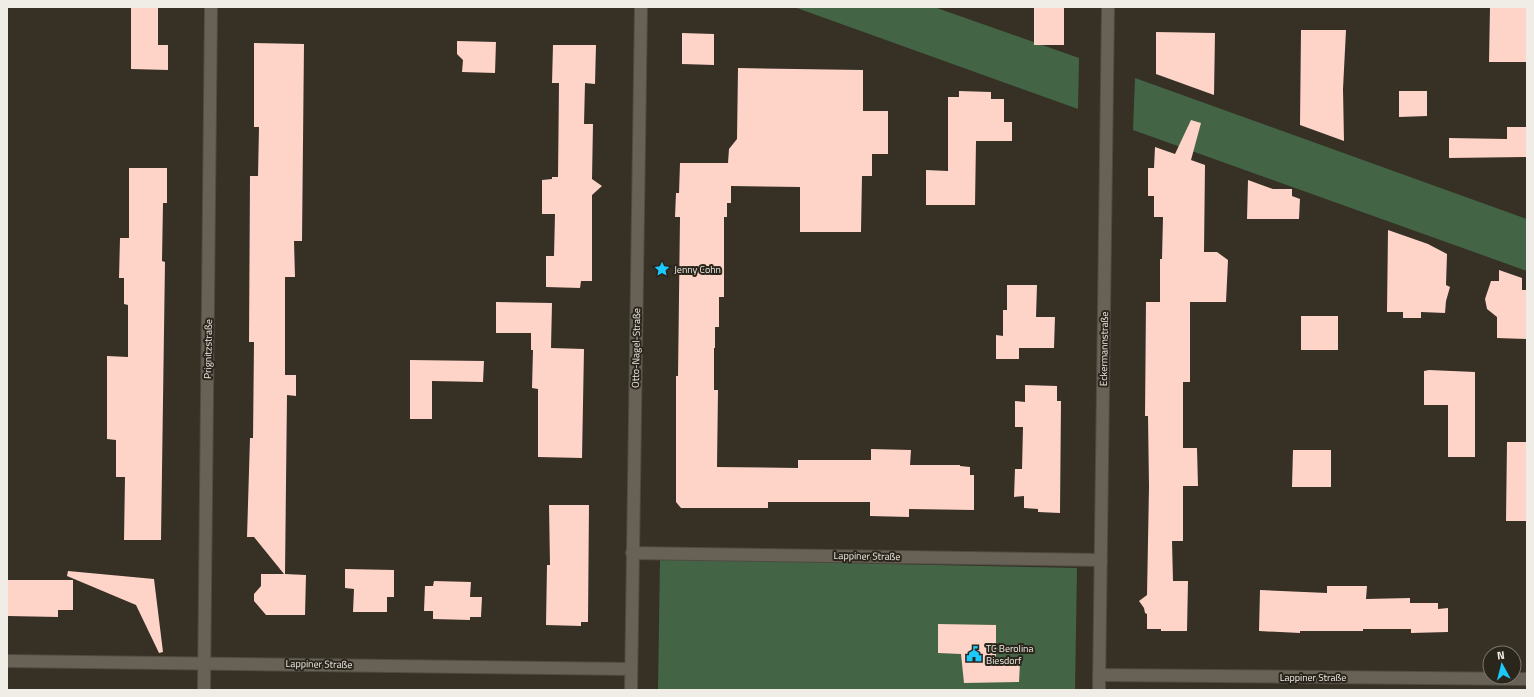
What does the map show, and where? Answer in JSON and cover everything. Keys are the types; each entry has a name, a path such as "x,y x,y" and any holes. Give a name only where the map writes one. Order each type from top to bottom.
{"street":[{"name":"Prignitzstraße","path":"204,690 211,7"},
{"name":"Otto-Nagel-Straße","path":"631,690 641,7"},
{"name":"Eckermannstraße","path":"1099,690 1108,7"},
{"name":"Lappiner Straße","path":"632,553 1101,560"},
{"name":"Lappiner Straße","path":"7,661 631,669"},
{"name":"Lappiner Straße","path":"1099,675 1527,679"}],"green space":[{"path":"794,7 934,7 1079,58 1078,109"},
{"path":"1135,78 1527,219 1527,271 1133,130"},
{"path":"660,559 1077,568 1075,690 658,690"}],"building":[{"path":"131,7 158,7 158,45 168,45 168,70 131,69"},
{"path":"1034,7 1064,7 1064,45 1034,45"},
{"path":"1490,7 1527,7 1527,62 1489,62"},
{"path":"1301,30 1346,30 1343,89 1344,141 1300,125"},
{"path":"1156,32 1215,33 1214,95 1156,74"},
{"path":"682,33 714,34 714,65 682,64"},
{"path":"457,41 496,42 495,73 462,72 463,60 457,54"},
{"path":"254,43 304,44 302,241 294,241 295,277 285,277 285,375 296,375 296,396 287,395 285,574 306,575 305,615 266,615 254,601 254,594 261,586 261,574 284,574 254,537 247,537 250,438 253,438 254,342 249,342 250,176 258,176 259,127 254,127"},
{"path":"553,45 596,45 595,84 585,83 584,124 593,124 592,179 602,186 592,195 592,281 581,281 580,288 546,287 546,256 554,256 555,214 542,214 542,180 558,177 559,83 552,83"},
{"path":"738,68 863,70 863,111 888,111 888,154 872,154 872,176 862,176 861,232 800,232 800,187 731,186 731,203 727,203 727,217 724,217 724,297 719,297 719,327 715,327 714,390 718,390 717,467 798,468 798,460 871,460 871,449 911,450 910,465 960,465 970,467 970,475 974,475 974,510 909,509 909,517 870,516 870,502 768,502 768,508 681,508 676,502 676,376 678,376 680,217 675,217 676,193 679,193 680,163 728,163 729,149 737,139"},
{"path":"959,91 991,92 991,99 1004,99 1004,122 1012,122 1012,141 976,141 975,205 926,205 926,170 948,171 948,97 959,97"},
{"path":"1399,91 1427,91 1427,116 1399,117"},
{"path":"1191,120 1201,123 1191,160 1205,165 1204,252 1217,252 1228,260 1226,302 1190,302 1190,382 1183,382 1183,448 1197,448 1198,486 1183,486 1183,541 1172,541 1173,581 1188,581 1187,631 1161,631 1161,629 1147,629 1147,614 1139,601 1147,595 1149,487 1148,416 1145,416 1146,302 1160,302 1160,259 1162,259 1163,217 1154,217 1154,196 1148,196 1148,168 1154,168 1155,147 1175,154"},
{"path":"1507,127 1527,127 1527,157 1449,158 1449,138 1507,139"},
{"path":"129,168 167,168 167,203 163,203 162,261 165,262 161,540 124,540 125,477 116,477 116,440 107,439 107,356 128,357 128,305 124,304 124,278 119,278 120,238 129,238"},
{"path":"1248,180 1273,189 1292,189 1292,196 1300,199 1299,219 1247,219"},
{"path":"1388,230 1428,244 1447,254 1446,285 1450,287 1446,301 1445,313 1421,312 1421,318 1403,318 1403,312 1387,312"},
{"path":"1499,270 1522,278 1522,290 1527,290 1527,339 1497,338 1497,317 1487,309 1485,299 1491,281 1499,281"},
{"path":"1007,285 1037,285 1036,317 1055,317 1054,348 1019,348 1019,359 996,359 996,335 1003,336 1003,310 1007,310"},
{"path":"496,302 552,303 551,348 584,349 582,458 538,457 538,389 532,388 533,350 531,350 531,333 496,333"},
{"path":"1301,316 1338,316 1338,350 1301,350"},
{"path":"410,360 484,361 483,382 432,381 432,419 410,419"},
{"path":"1424,371 1475,372 1475,457 1448,457 1448,405 1424,405"},
{"path":"1025,385 1057,386 1057,401 1061,401 1060,513 1038,512 1038,509 1024,508 1024,496 1014,497 1015,469 1022,469 1023,427 1015,427 1015,401 1025,402"},
{"path":"1507,442 1527,442 1527,521 1506,521"},
{"path":"1293,450 1331,450 1331,487 1292,487"},
{"path":"549,505 589,505 588,622 581,622 581,626 546,625 547,565 550,565"},
{"path":"345,569 394,570 394,597 387,597 387,612 353,612 354,589 345,588"},
{"path":"68,571 154,579 163,652 159,653 136,605 67,576"},
{"path":"8,580 73,580 73,610 58,610 58,617 8,616"},
{"path":"434,581 471,582 470,597 482,597 481,617 470,617 470,620 433,619 433,611 424,611 425,586 433,586"},
{"path":"1327,586 1367,586 1366,599 1410,598 1410,603 1438,603 1438,609 1448,608 1448,632 1411,633 1411,629 1300,631 1300,633 1259,631 1260,590 1327,593"},
{"name":"TC Berolina Biesdorf","path":"938,624 996,625 996,662 1020,663 1019,682 964,683 961,654 938,653"}],"place":[{"name":"Jenny Cohn","path":"662,269"},
{"name":"TC Berolina Biesdorf","path":"974,654"}]}
